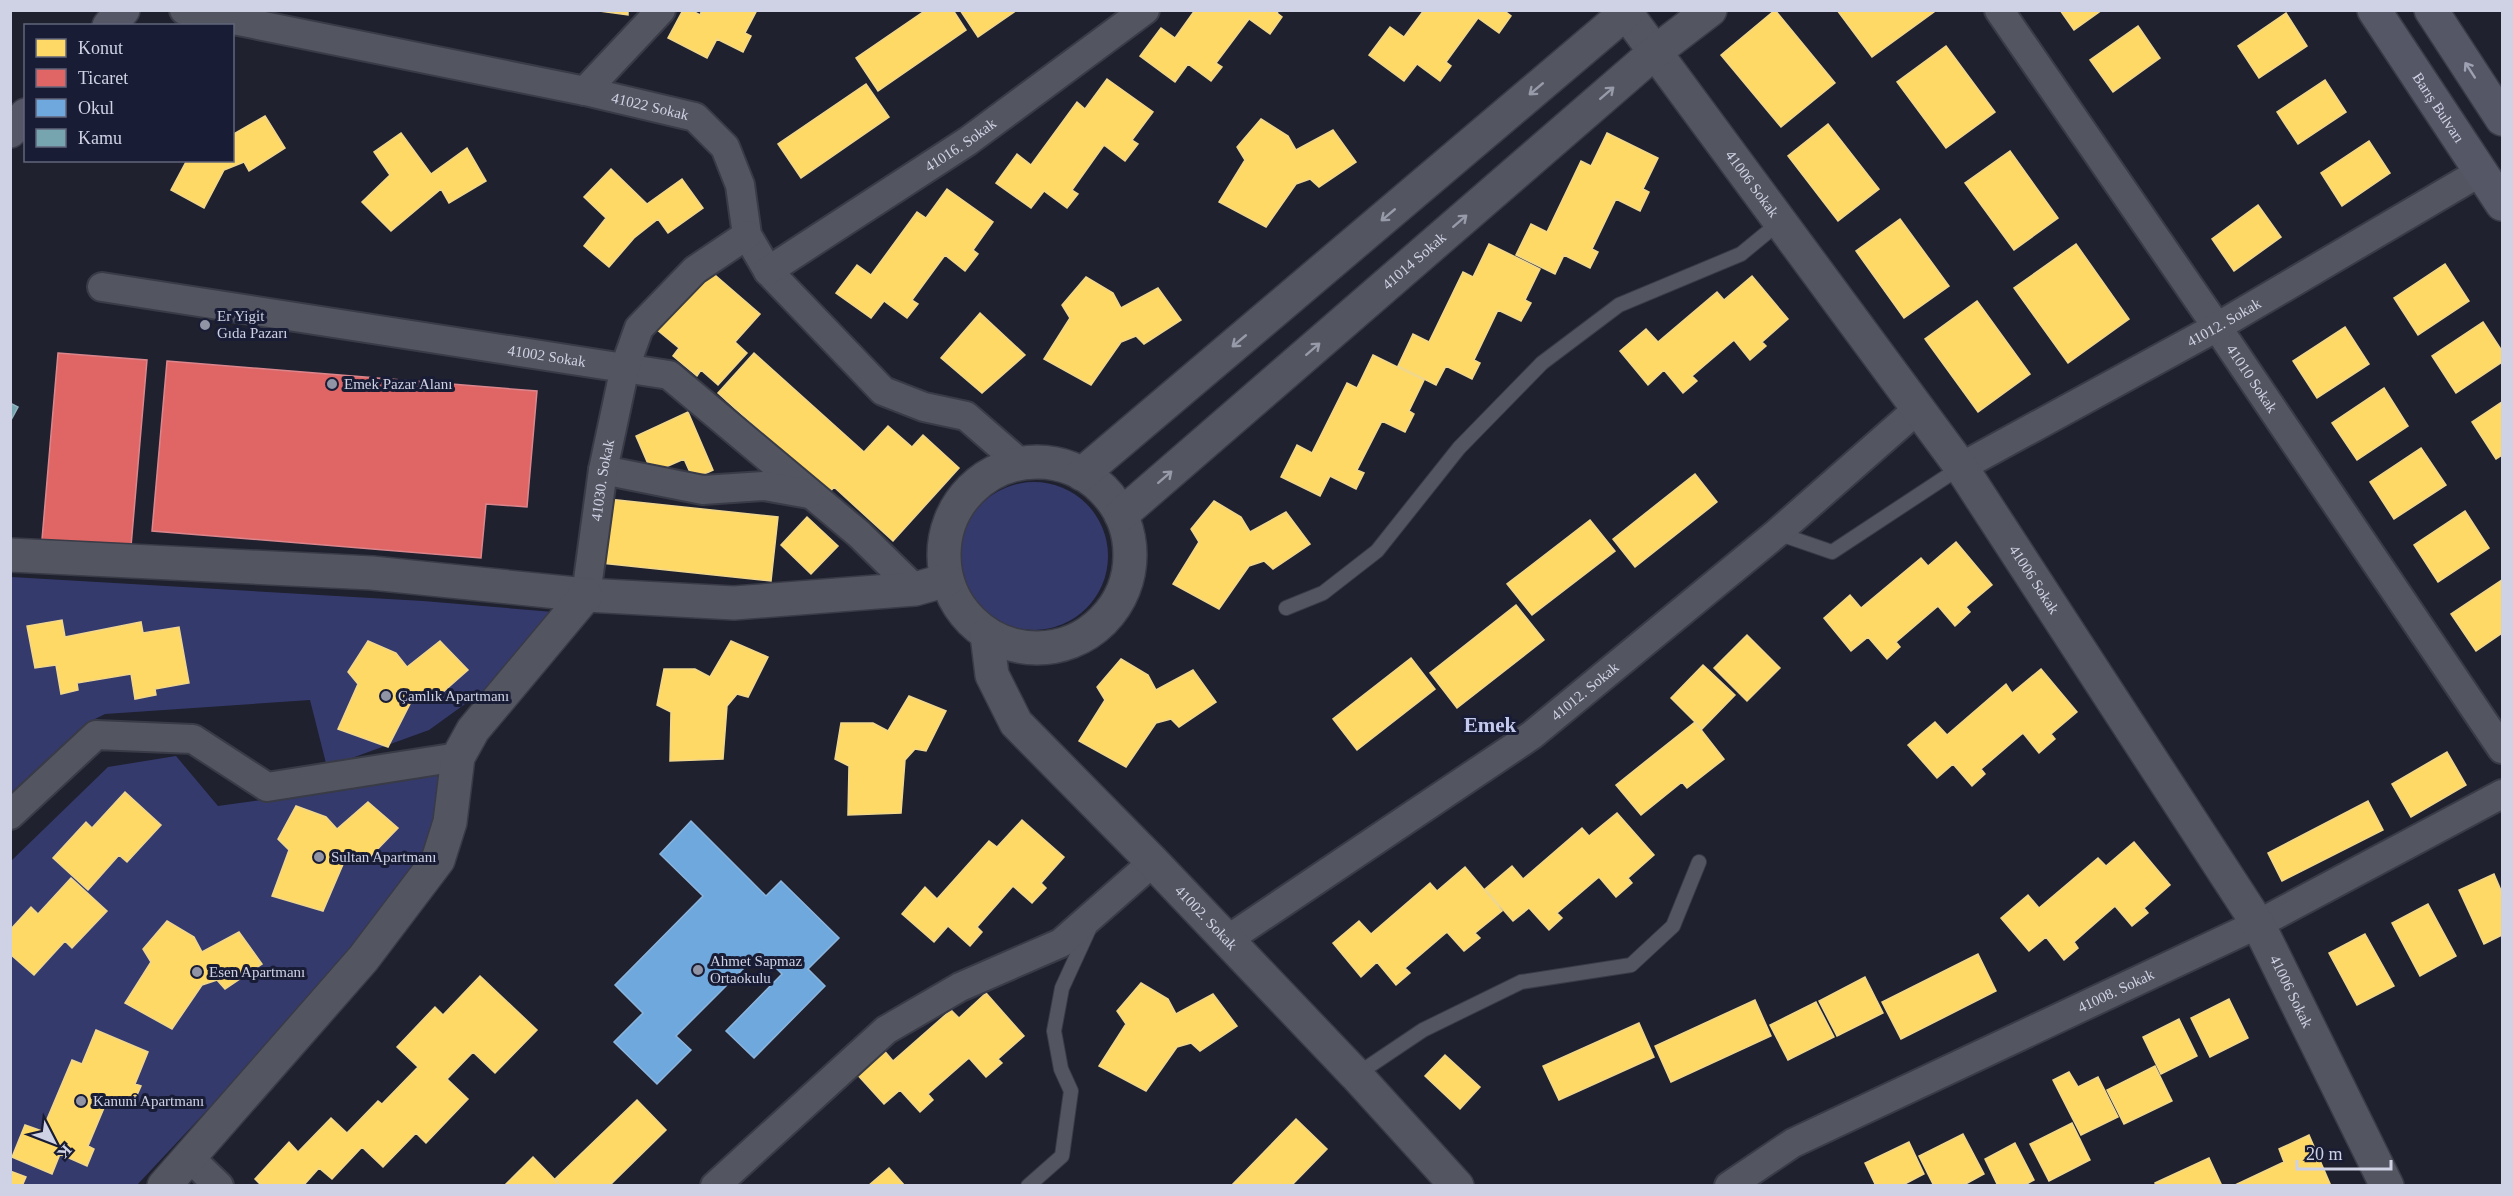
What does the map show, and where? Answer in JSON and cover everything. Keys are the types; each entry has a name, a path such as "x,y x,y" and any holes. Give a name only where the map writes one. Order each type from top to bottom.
{"main road":[{"path":"111,24 123,10"},
{"name":"Barış Bulvarı","path":"2374,10 2492,165 2502,204"},
{"path":"2431,10 2502,119"},
{"path":"10,131 24,117"}],"street":[{"name":"41022 Sokak","path":"184,10 585,91 695,117 725,147 740,184 747,235 768,271 884,391 924,407 966,416 1020,463"},
{"path":"585,91 661,10"},
{"name":"41016. Sokak","path":"768,271 968,141 1145,10"},
{"name":"41014 Sokak","path":"1121,515 1655,52 1710,10"},
{"name":"41010 Sokak","path":"1999,10 2217,327 2502,749"},
{"path":"1082,474 1626,11"},
{"name":"41006 Sokak","path":"1626,11 1961,467 2258,924 2386,1185"},
{"name":"41012. Sokak","path":"1961,467 2217,327 2492,165"},
{"name":"41030. Sokak","path":"586,595 603,470 625,367 639,328 695,270 747,235"},
{"name":"41002 Sokak","path":"102,287 669,375 859,534 915,589"},
{"name":"41012. Sokak","path":"1227,940 1532,735 1777,533 1919,408"},
{"path":"1030,460 1063,463 1082,474 1100,484 1126,523 1132,549 1128,582 1114,609 1091,632 1049,648 1017,647 987,635 963,613 949,589 943,557 947,525 969,489 996,470 1030,460"},
{"path":"603,470 703,490 764,486 812,494"},
{"path":"10,555 372,573 586,595 734,603 915,589 947,580"},
{"path":"164,1185 363,959 438,860 450,822 458,757 473,730 586,595"},
{"name":"41002. Sokak","path":"987,635 992,675 1016,723 1153,862 1356,1075 1457,1185"},
{"path":"10,815 96,735 193,739 267,787 458,757"},
{"name":"41008. Sokak","path":"1729,1185 1793,1143 2258,924 2502,794"},
{"path":"716,1185 886,1030 960,987 1061,943 1153,862"},
{"path":"190,1158 219,1185"}],"lane":[{"path":"1286,608 1323,593 1377,551 1459,448 1542,363 1618,305 1741,254 1780,222"},
{"path":"1777,533 1832,552 1961,467"},
{"path":"1356,1075 1423,1030 1521,982 1631,965 1673,926 1699,862"},
{"path":"1028,1185 1062,1156 1071,1091 1061,1069 1054,1030 1062,988 1097,911"}],"shaded area":[{"path":"1034,482 1062,488 1086,504 1102,528 1108,556 1102,584 1086,608 1062,624 1034,630 1006,624 982,608 966,584 960,556 966,528 982,504 1006,488"},
{"path":"11,577 423,601 565,613 508,673 429,730 327,767 310,700 105,714 85,724 11,793"},
{"path":"176,756 218,806 343,789 447,766 438,831 361,946 137,1185 11,1186 11,861 108,767"}],"building: Konut":[{"path":"592,10 628,10 628,15"},
{"path":"683,10 691,10 700,15 702,10 757,10 745,33 751,36 743,52 717,39 707,58 668,38"},
{"path":"926,10 953,10 966,30 878,91 856,58"},
{"path":"960,10 1017,10 978,37"},
{"path":"1195,10 1279,10 1277,13 1282,17 1270,34 1249,19 1216,63 1222,67 1211,81 1188,64 1175,82 1140,56 1161,28 1175,38"},
{"path":"1424,10 1507,10 1506,12 1511,16 1499,33 1478,18 1446,62 1451,66 1440,81 1417,64 1404,81 1369,55 1390,27 1404,37"},
{"path":"1775,10 1835,83 1781,127 1721,55"},
{"path":"1837,10 1932,10 1934,12 1872,57"},
{"path":"2060,10 2102,10 2074,30"},
{"path":"2286,13 2307,46 2259,78 2238,46"},
{"path":"2138,26 2160,58 2113,92 2090,60"},
{"path":"1946,46 1995,112 1946,148 1897,82"},
{"path":"1107,79 1153,112 1132,140 1138,144 1125,161 1104,145 1072,190 1078,194 1067,208 1044,191 1031,208 996,183 1017,154 1031,165 1077,102 1085,109"},
{"path":"2325,80 2346,112 2298,144 2277,112"},
{"path":"866,84 889,117 801,178 778,144"},
{"path":"265,116 285,148 249,171 244,162 224,170 204,208 171,190 186,162 234,162 234,134"},
{"path":"1261,119 1288,136 1296,150 1333,130 1356,162 1319,187 1310,179 1296,184 1266,227 1219,202 1245,160 1237,147"},
{"path":"1828,124 1879,189 1838,221 1788,156"},
{"path":"401,133 431,174 467,148 486,181 449,203 441,189 391,231 362,202 390,175 374,152"},
{"path":"1607,133 1658,158 1643,189 1649,192 1640,211 1616,199 1592,249 1598,252 1590,268 1564,255 1555,274 1516,255 1531,224 1547,232 1581,161 1591,166"},
{"path":"2369,141 2390,173 2342,206 2321,173"},
{"path":"2010,151 2058,218 2014,250 1965,183"},
{"path":"611,169 647,204 682,179 703,208 668,233 658,219 634,238 609,267 584,246 606,218 584,197"},
{"path":"947,189 993,222 973,250 978,254 965,271 945,255 912,300 918,304 907,318 884,301 871,318 836,293 857,265 871,275 917,212 926,218"},
{"path":"2258,205 2281,237 2234,271 2212,239"},
{"path":"1900,219 1949,286 1904,318 1856,251"},
{"path":"1489,244 1540,269 1525,300 1531,303 1521,321 1498,310 1474,360 1480,363 1472,379 1446,366 1436,385 1398,366 1413,334 1429,342 1463,272 1473,277"},
{"path":"2076,244 2129,319 2068,363 2014,288"},
{"path":"2445,264 2469,301 2418,335 2394,298"},
{"path":"708,269 760,314 735,342 747,353 718,385 701,370 697,376 673,356 679,348 656,329"},
{"path":"1752,276 1788,319 1762,342 1766,346 1750,360 1734,340 1692,376 1697,381 1683,393 1664,370 1648,385 1620,351 1646,329 1658,342 1717,292 1724,300"},
{"path":"1086,277 1113,293 1121,308 1158,288 1181,320 1144,344 1136,336 1121,342 1091,385 1044,359 1070,318 1062,305"},
{"path":"1977,301 2030,374 1978,412 1925,339"},
{"path":"980,313 1025,355 982,393 941,358"},
{"path":"2483,322 2502,351 2502,362 2456,393 2432,356"},
{"path":"2345,327 2369,364 2317,398 2293,361"},
{"path":"754,353 864,452 888,426 912,447 923,435 959,468 893,541 834,487 829,493 718,393"},
{"path":"1373,355 1424,380 1409,411 1414,414 1405,432 1382,421 1357,470 1364,473 1356,489 1330,476 1320,496 1281,477 1297,445 1312,453 1347,383 1357,388"},
{"path":"2384,388 2408,426 2357,460 2332,423"},
{"path":"2502,402 2502,455 2496,459 2472,422"},
{"path":"688,412 713,470 693,479 684,459 652,473 636,436"},
{"path":"2421,448 2446,485 2394,519 2370,482"},
{"path":"1695,474 1717,502 1635,567 1613,539"},
{"path":"608,499 778,517 771,581 601,563"},
{"path":"1214,501 1241,517 1250,532 1286,512 1310,544 1273,569 1264,561 1249,566 1219,609 1173,584 1199,542 1191,529"},
{"path":"2465,511 2489,548 2438,582 2414,545"},
{"path":"807,517 838,546 811,574 781,545"},
{"path":"1590,520 1615,551 1532,615 1507,584"},
{"path":"1956,542 1992,585 1966,607 1970,612 1955,626 1938,606 1896,642 1900,647 1887,659 1868,637 1851,651 1824,618 1850,595 1861,608 1921,558 1928,566"},
{"path":"2502,580 2502,633 2476,651 2451,614"},
{"path":"1516,605 1544,640 1457,708 1430,673"},
{"path":"62,620 65,637 141,622 143,633 179,627 189,683 155,689 156,695 135,699 131,674 77,683 78,690 61,694 56,665 35,668 27,626"},
{"path":"1747,635 1780,668 1747,701 1714,668"},
{"name":"Çamlık Apartmanı","path":"368,641 396,653 407,667 440,641 468,670 435,699 425,692 412,700 388,747 338,729 358,684 348,672"},
{"path":"731,641 768,657 748,697 737,694 727,706 723,759 670,761 671,712 657,705 664,669 695,669 710,677"},
{"path":"1411,658 1435,689 1357,750 1333,719"},
{"path":"1121,659 1148,675 1156,690 1193,670 1216,702 1179,727 1171,719 1156,723 1126,767 1079,741 1105,700 1097,687"},
{"path":"1703,665 1735,695 1702,729 1671,698"},
{"path":"2041,669 2077,712 2051,734 2055,739 2039,753 2023,733 1981,769 1985,774 1972,786 1953,764 1937,778 1908,745 1935,722 1947,735 2006,684 2012,693"},
{"path":"909,696 946,711 926,751 915,749 905,760 901,813 848,815 849,766 835,759 841,723 873,723 888,731"},
{"path":"1695,722 1724,759 1687,788 1682,782 1641,815 1616,785"},
{"path":"2447,752 2466,785 2411,817 2392,784"},
{"path":"125,792 161,825 127,862 119,855 88,890 53,858 86,822 92,828"},
{"path":"2368,801 2383,830 2282,881 2268,853"},
{"name":"Sultan Apartmanı","path":"368,802 398,828 367,860 357,854 344,862 323,911 272,896 289,850 278,839 296,806 326,817 337,829"},
{"path":"1617,813 1654,855 1628,878 1632,883 1616,897 1599,877 1557,913 1562,918 1549,930 1529,908 1513,921 1485,889 1512,866 1523,879 1582,828 1589,836"},
{"path":"1022,820 1064,857 1041,883 1046,888 1032,903 1013,886 977,927 982,932 970,946 948,926 934,942 902,914 925,887 937,899 989,841 997,847"},
{"path":"2134,842 2170,885 2144,908 2148,913 2132,926 2115,906 2074,942 2078,948 2064,960 2046,937 2029,951 2001,918 2028,895 2039,908 2098,858 2106,866"},
{"path":"1465,867 1502,911 1475,933 1480,938 1464,951 1447,932 1405,968 1410,973 1396,985 1377,962 1361,977 1333,943 1359,921 1371,934 1430,883 1437,891"},
{"path":"2494,874 2502,893 2502,935 2484,944 2459,890"},
{"path":"71,878 107,911 72,948 65,941 34,975 10,954 10,930 31,907 38,914"},
{"path":"2428,904 2456,956 2420,976 2392,923"},
{"name":"Esen Apartmanı","path":"167,921 194,937 202,952 239,932 262,964 225,989 217,980 202,985 172,1029 125,1003 151,962 143,949"},
{"path":"2365,934 2394,986 2357,1005 2329,953"},
{"path":"1978,954 1996,991 1901,1039 1882,1002"},
{"path":"480,976 537,1030 495,1073 473,1052 447,1079 468,1099 426,1143 416,1133 383,1167 362,1147 332,1179 319,1168 303,1186 262,1186 255,1179 289,1142 298,1152 331,1118 347,1133 378,1101 382,1104 418,1067 397,1047 435,1007 443,1015"},
{"path":"1865,977 1883,1013 1837,1036 1819,1001"},
{"path":"1141,983 1168,999 1176,1014 1213,994 1237,1026 1200,1051 1191,1043 1177,1047 1146,1091 1099,1066 1126,1024 1117,1011"},
{"path":"986,993 1024,1036 998,1059 1002,1063 986,1077 969,1058 928,1094 933,1100 920,1112 900,1090 884,1104 855,1072 882,1048 893,1061 951,1010 959,1018"},
{"path":"2229,999 2248,1038 2210,1057 2191,1018"},
{"path":"1755,1000 1771,1036 1671,1082 1655,1046"},
{"path":"1816,1002 1834,1037 1788,1060 1770,1025"},
{"path":"2179,1019 2197,1056 2161,1074 2143,1037"},
{"path":"1639,1023 1654,1057 1559,1100 1543,1066"},
{"name":"Kanuni Apartmanı","path":"96,1030 148,1052 135,1084 141,1086 132,1106 109,1096 88,1146 94,1149 87,1166 60,1154 52,1174 12,1157 25,1125 42,1131 72,1060 82,1064"},
{"path":"1445,1055 1480,1087 1460,1109 1425,1076"},
{"path":"2155,1066 2172,1101 2124,1124 2107,1090"},
{"path":"2069,1072 2078,1087 2098,1077 2118,1117 2081,1135 2053,1080"},
{"path":"637,1100 666,1130 609,1186 561,1186 555,1179"},
{"path":"1296,1119 1327,1149 1291,1186 1231,1186"},
{"path":"2072,1123 2090,1160 2049,1181 2030,1144"},
{"path":"1963,1134 1984,1174 1962,1186 1934,1186 1919,1156"},
{"path":"2309,1135 2331,1186 2233,1186 2284,1162 2279,1149"},
{"path":"1909,1142 1924,1174 1901,1186 1876,1186 1865,1163"},
{"path":"2015,1143 2034,1180 2023,1186 1998,1186 1985,1159"},
{"path":"533,1157 561,1186 504,1186"},
{"path":"2209,1158 2222,1186 2156,1186 2155,1183"},
{"path":"889,1168 905,1186 868,1186"},
{"path":"10,1171 26,1177 22,1186 10,1186"}],"building: Ticaret":[{"path":"58,353 147,360 130,558 41,551"},
{"path":"167,361 537,391 527,507 486,504 481,558 152,531"}],"building: Okul":[{"path":"691,821 766,896 781,881 839,938 808,969 825,986 754,1058 726,1031 782,974 760,952 676,1036 691,1050 657,1084 614,1042 643,1013 615,985 703,896 660,854"}],"building: Kamu":[{"path":"10,403 18,407 10,422"}],"place":[{"name":"Er Yigit Gıda Pazarı","path":"205,325"},
{"name":"Emek Pazar Alanı","path":"332,384"},
{"name":"Çamlık Apartmanı","path":"386,696"},
{"name":"Sultan Apartmanı","path":"319,857"},
{"name":"Ahmet Sapmaz Ortaokulu","path":"698,970"},
{"name":"Esen Apartmanı","path":"197,972"},
{"name":"Kanuni Apartmanı","path":"81,1101"}],"district":[{"name":"Emek","path":"1490,725"}]}
